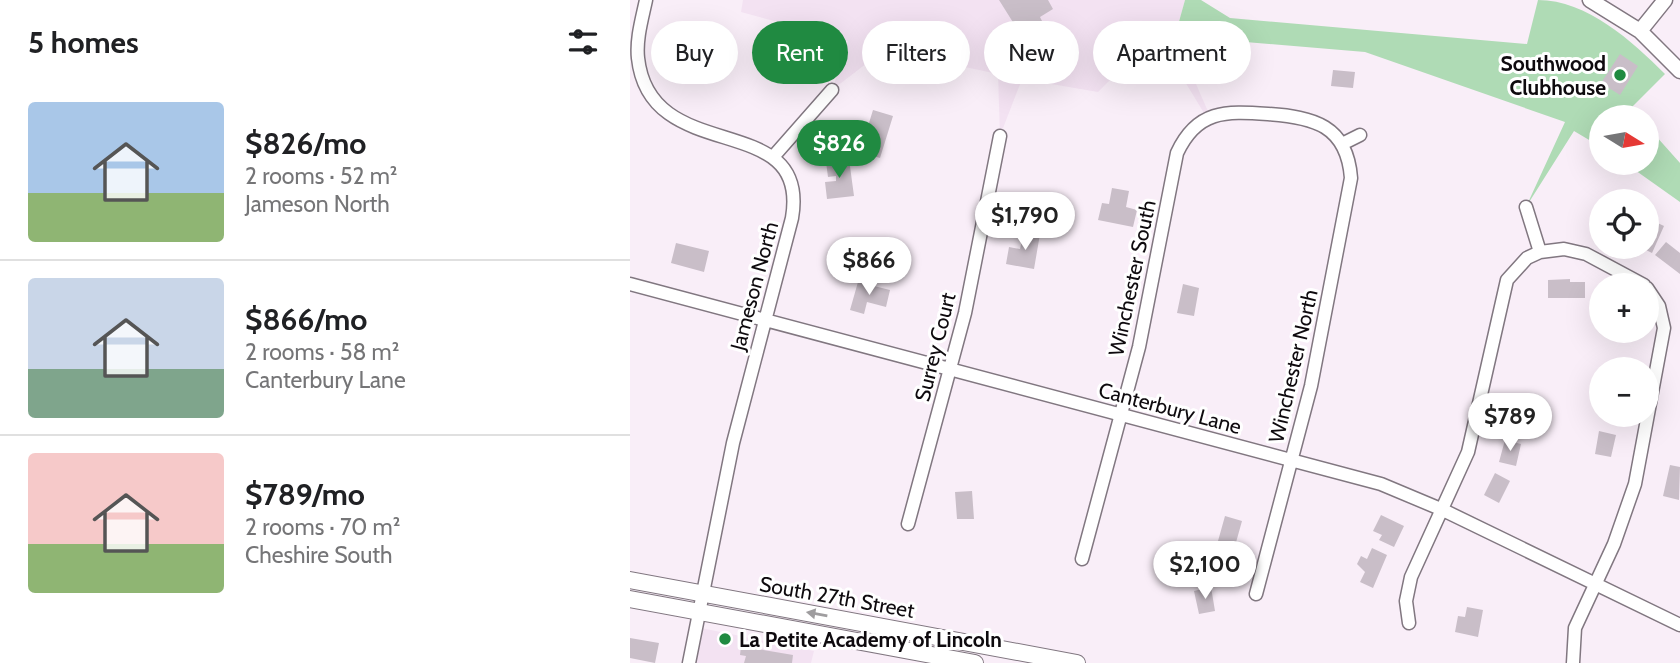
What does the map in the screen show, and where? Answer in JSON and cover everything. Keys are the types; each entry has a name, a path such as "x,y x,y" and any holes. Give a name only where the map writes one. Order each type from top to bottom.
{"main road":[{"name":"South 27th Street","path":"630,580 1077,663"},
{"name":"South 27th Street","path":"630,599 975,663"}],"street":[{"path":"646,0 638,56 640,71 652,97 667,114 686,126 752,145 772,156 831,90"},
{"path":"1590,0 1640,31 1680,71"},
{"path":"1640,31 1665,0"},
{"name":"Winchester South","path":"1082,558 1139,347 1177,153 1183,140 1210,116 1235,111 1311,119 1324,126 1342,144"},
{"path":"1342,144 1360,135"},
{"name":"Surrey Court","path":"908,524 951,369 1000,136"},
{"name":"Winchester North","path":"1256,594 1311,386 1350,188 1350,167 1342,144"},
{"name":"Jameson North","path":"690,663 733,443 793,208 789,179 772,156"},
{"path":"1526,207 1540,252"},
{"path":"1409,624 1406,601 1411,577 1468,452 1502,290 1516,267 1540,252 1575,250 1621,273"},
{"name":"Canterbury Lane","path":"630,284 1381,484 1443,510 1680,625"},
{"path":"1573,663 1575,628 1624,519 1635,484 1663,342 1662,317 1659,312"}],"shaded area":[{"path":"743,0 1185,0 1179,21 1093,21 1093,84 1106,84 1098,92 1051,84 1079,84 1079,21 984,21 984,71 970,68 970,21 862,21 862,67 848,78 848,21 774,21 741,12"},
{"path":"998,84 1020,84 1000,136"},
{"path":"1186,84 1196,84 1210,116 1207,118"},
{"name":"La Petite Academy of Lincoln","path":"696,627 814,651 811,663 689,663"}],"green space":[{"path":"1185,0 1201,0 1230,18 1527,44 1538,0 1574,7 1591,15 1623,36 1665,74 1634,105 1589,105 1589,140 1574,131 1526,207 1565,122 1365,52 1251,42 1251,21 1179,21"},
{"path":"1659,139 1680,163 1680,202 1642,175 1659,175"}],"building":[{"path":"999,0 1048,0 1053,9 1040,17 1042,21 1012,21"},
{"name":"Southwood Clubhouse","path":"1620,54 1638,66 1620,95 1601,83"},
{"path":"1333,70 1355,72 1353,88 1331,86"},
{"path":"873,110 893,116 880,158 860,152"},
{"path":"849,159 854,196 827,199 825,182 836,181 836,176 828,177 826,162"},
{"path":"1112,188 1129,191 1126,207 1137,210 1133,227 1098,220 1102,203 1109,204"},
{"path":"1659,224 1664,226 1659,237"},
{"path":"1024,231 1040,234 1034,269 1006,264 1009,247 1020,249"},
{"path":"1666,242 1680,253 1680,274 1659,258 1659,250"},
{"path":"676,243 709,251 704,272 671,263"},
{"path":"1570,279 1570,282 1585,282 1585,298 1548,298 1548,280"},
{"path":"858,282 890,290 886,307 867,302 864,314 850,310"},
{"path":"1183,284 1199,288 1194,316 1177,313"},
{"path":"1515,397 1534,401 1528,429 1508,425"},
{"path":"1599,431 1616,435 1611,457 1595,454"},
{"path":"1505,440 1521,444 1516,466 1499,462"},
{"path":"1670,465 1680,467 1679,500 1663,496"},
{"path":"1495,473 1510,481 1499,503 1484,495"},
{"path":"972,491 974,519 957,519 955,492"},
{"path":"1381,515 1404,526 1394,547 1379,540 1382,535 1373,531"},
{"path":"1225,516 1242,521 1235,546 1218,541"},
{"path":"1207,546 1223,551 1215,579 1199,574"},
{"path":"1372,548 1387,555 1373,588 1360,582 1365,572 1357,564 1361,556 1367,559"},
{"path":"1211,587 1215,611 1199,614 1194,591"},
{"path":"1467,607 1483,610 1478,637 1455,632 1458,616 1465,617"},
{"path":"630,638 659,643 655,663 630,658"},
{"name":"La Petite Academy of Lincoln","path":"741,646 793,655 792,663 744,663 746,656 740,655"}],"place":[{"name":"Southwood Clubhouse","path":"1620,75"},
{"name":"La Petite Academy of Lincoln","path":"725,639"}]}
